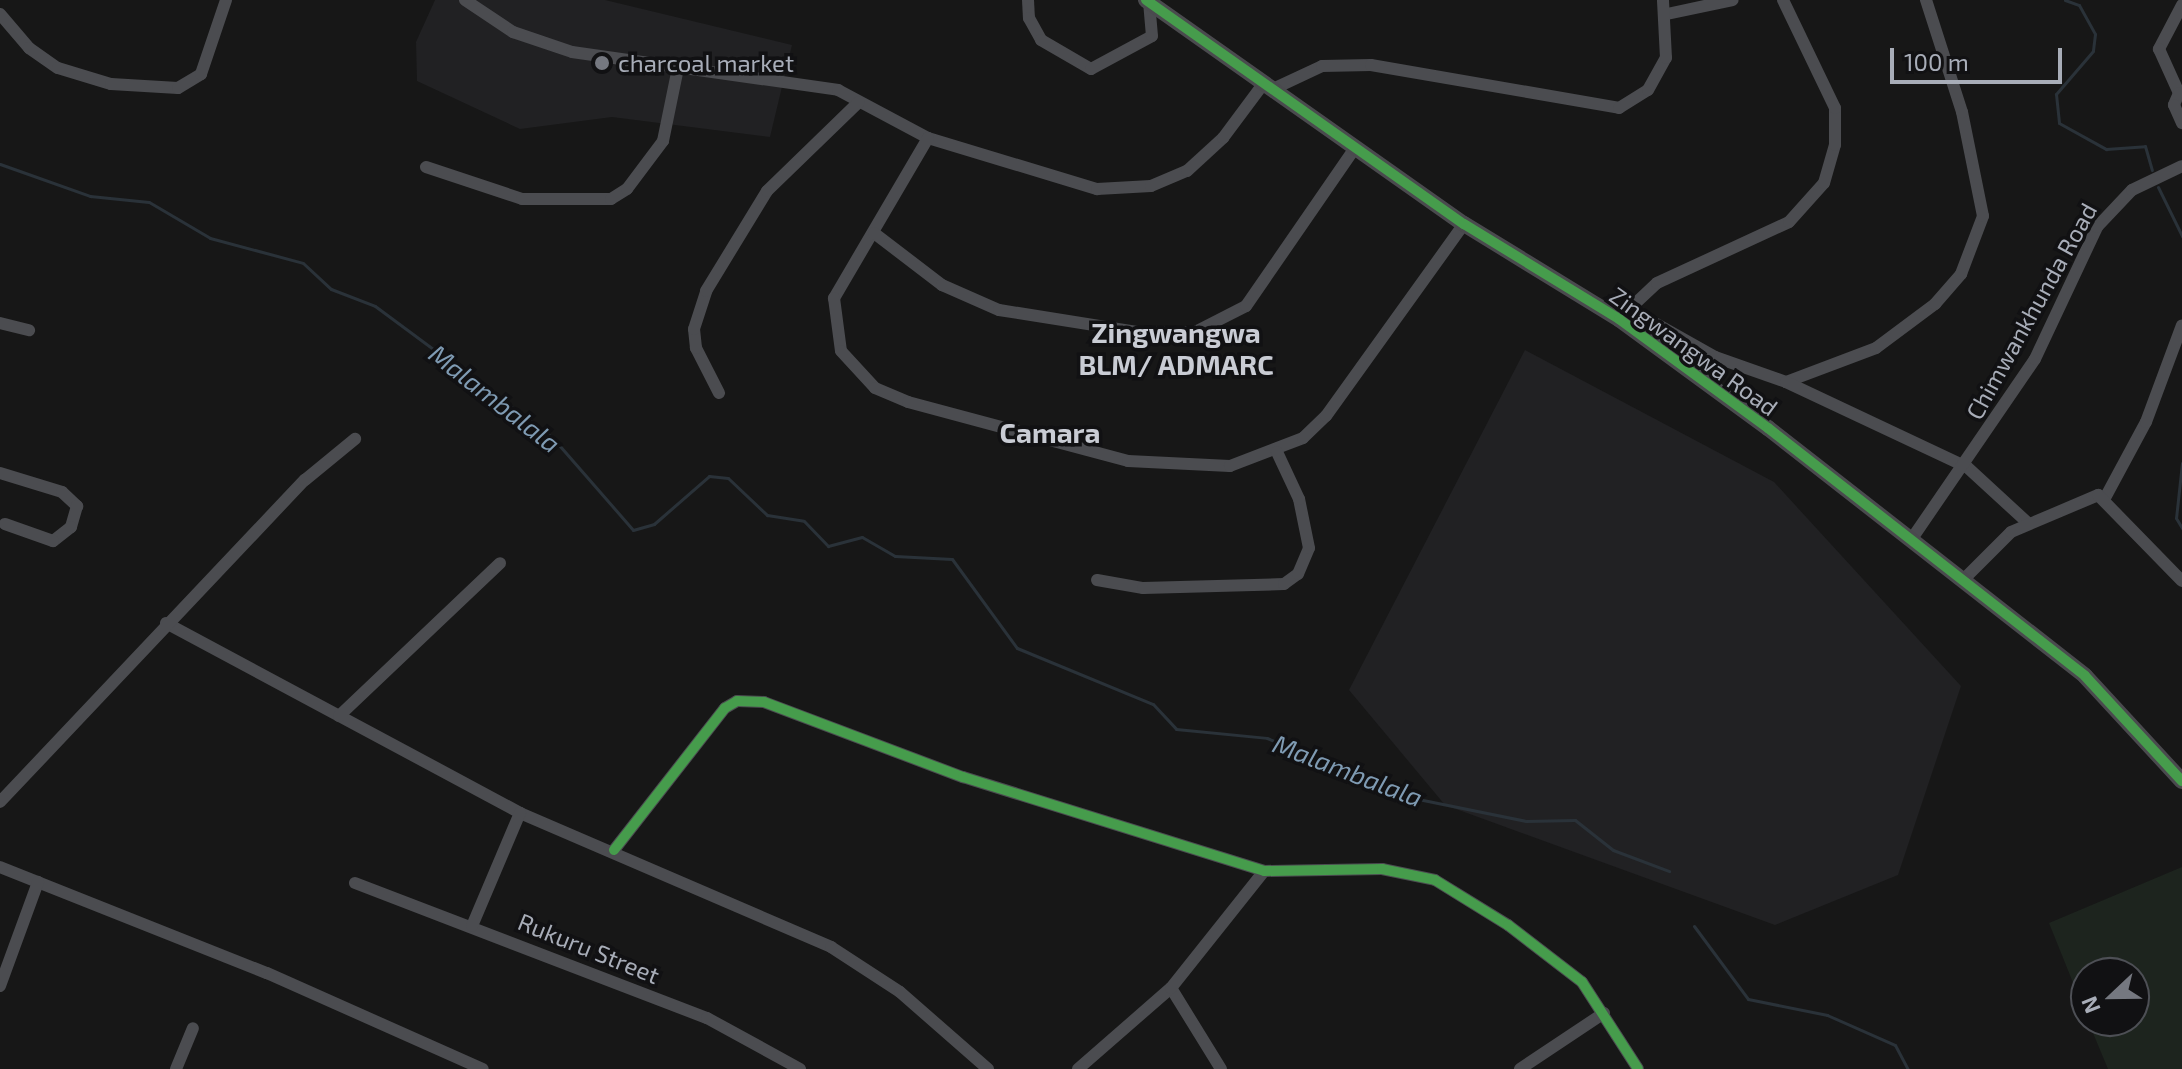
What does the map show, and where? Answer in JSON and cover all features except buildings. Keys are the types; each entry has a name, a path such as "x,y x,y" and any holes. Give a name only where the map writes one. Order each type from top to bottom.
{"street":[{"path":"465,0 482,16 541,44 678,68 838,90 928,138 1073,185 1151,186 1206,156 1268,86 1322,66 1371,65 1619,108 1648,90 1662,67 1667,14 1663,0"},
{"path":"1028,0 1029,18 1041,40 1091,69 1152,36 1147,0"},
{"name":"Zingwangwa Road","path":"1147,0 1464,224 1624,314 2098,688 2182,781"},
{"path":"1667,14 1733,0"},
{"path":"1783,0 1835,108 1835,145 1824,183 1789,222 1657,283 1624,314 1715,357 1786,382 1967,467 2028,523"},
{"path":"1786,382 1847,361 1906,329 1944,294 1975,248 1983,216 1982,190 1926,0"},
{"path":"0,14 29,48 58,68 111,84 161,90 178,88 201,74 221,1"},
{"path":"2182,5 2159,49 2179,93 2174,105 2182,123"},
{"path":"426,167 522,199 611,199 627,189 663,141 678,68"},
{"path":"719,393 694,329 706,291 767,191 859,102"},
{"path":"928,138 874,233 855,256 831,313 841,351 875,388 975,424 1128,461 1209,468 1277,452 1326,416 1464,224"},
{"path":"874,233 942,285 999,310 1138,332 1195,332 1246,306 1355,148"},
{"name":"Chimwankhunda Road","path":"1911,540 1967,467 2035,359 2097,227 2132,190 2182,166"},
{"path":"0,323 29,330"},
{"path":"2105,498 2146,422 2182,325"},
{"path":"0,802 166,623 305,480 355,439"},
{"path":"1097,580 1143,588 1284,584 1298,574 1309,548 1299,499 1277,452"},
{"path":"0,473 62,492 77,506 71,527 53,541 5,524"},
{"path":"1962,581 1999,540 2088,496 2105,498 2144,549 2182,581"},
{"path":"339,716 500,563"},
{"path":"166,623 520,813 614,850 831,947 900,992 988,1069"},
{"path":"614,850 716,717 749,700 963,777 1264,871 1382,869 1435,880 1547,953 1582,982 1638,1069"},
{"path":"472,926 520,813"},
{"path":"0,867 267,973 483,1069"},
{"path":"1078,1069 1171,988 1264,871"},
{"path":"0,986 38,882"},
{"name":"Rukuru Street","path":"355,883 707,1018 800,1069"},
{"path":"1171,988 1221,1069"},
{"path":"1520,1069 1604,1013"},
{"path":"176,1069 193,1028"}],"shaded area":[{"name":"charcoal market","path":"435,0 605,0 792,45 770,137 612,117 520,129 417,81 416,42"},
{"path":"1525,350 1774,482 1961,686 1898,875 1775,925 1445,805 1349,690"},
{"path":"2182,867 2182,1069 2108,1069 2095,1037 2150,1037 2150,957 2070,957 2070,975 2049,923"}],"waterway":[{"path":"2065,0 2079,5 2095,34 2093,51 2056,94 2059,123 2106,149 2145,146 2152,170"},
{"name":"Malambalala","path":"0,164 90,196 149,202 210,238 303,263 331,289 375,306 552,437 633,530 654,524 709,476 728,478 767,515 804,521 828,546 862,537 895,556 952,559 1017,648 1153,704 1176,729 1267,738 1418,799 1526,821 1575,820 1613,850 1669,871"},
{"path":"2158,187 2182,236"},
{"path":"2182,463 2176,518 2182,528"},
{"name":"Malambalala","path":"1694,926 1748,999 1827,1015 1895,1045 1908,1069"}],"cycle path":[{"path":"1146,0 1464,224 1619,319 1768,428 2085,676 2182,781"},
{"path":"614,850 725,708 737,701 764,702 963,777 1264,871 1382,869 1435,880 1508,925 1582,982 1638,1069"}],"place":[{"name":"charcoal market","path":"602,63"}],"district":[{"name":"Zingwangwa BLM/ ADMARC","path":"1176,348"},
{"name":"Camara","path":"1050,432"}]}
